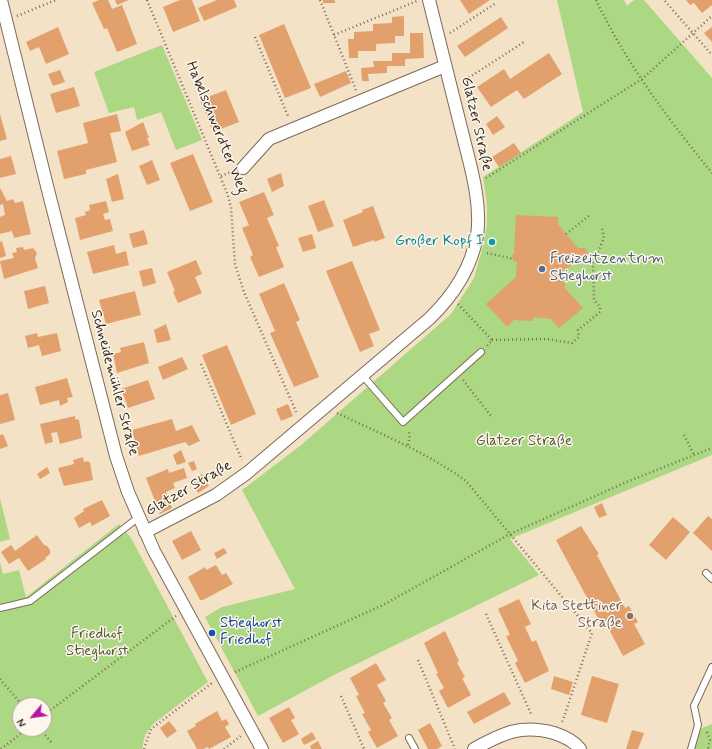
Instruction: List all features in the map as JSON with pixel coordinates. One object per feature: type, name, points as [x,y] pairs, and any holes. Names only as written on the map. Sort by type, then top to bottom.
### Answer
[{"type":"street","name":"Schneidemühler Straße","points":[[2,0],[5,21],[116,456],[128,492],[145,532],[222,678],[262,749]]},
{"type":"street","name":"Glatzer Straße","points":[[145,532],[216,495],[247,473],[429,319],[450,296],[462,279],[473,250],[478,222],[474,186],[429,0]]},
{"type":"street","name":"Habelschwerdter Weg","points":[[243,168],[269,139],[445,66]]},
{"type":"street","points":[[474,749],[500,735],[514,730],[532,729],[559,735],[580,749]]},
{"type":"lane","points":[[363,376],[403,422],[481,352]]},
{"type":"lane","points":[[0,608],[30,601],[139,518]]},
{"type":"lane","points":[[706,573],[712,579]]},
{"type":"lane","points":[[691,749],[698,725],[694,706],[712,667]]},
{"type":"lane","points":[[409,738],[415,749]]},
{"type":"path","points":[[5,21],[56,0]]},
{"type":"path","name":"Habelschwerdter Weg","points":[[148,0],[189,105],[227,193],[230,207],[235,264],[244,292],[303,427]]},
{"type":"path","points":[[320,0],[360,101]]},
{"type":"path","points":[[334,35],[420,0]]},
{"type":"path","points":[[596,0],[623,50],[642,79],[686,141],[712,173]]},
{"type":"path","points":[[665,1],[712,55]]},
{"type":"path","points":[[439,40],[496,2]]},
{"type":"path","points":[[474,186],[642,79],[694,34],[712,16]]},
{"type":"path","points":[[255,38],[293,129]]},
{"type":"path","points":[[451,89],[524,42]]},
{"type":"path","points":[[566,234],[590,215]]},
{"type":"path","points":[[481,352],[492,340],[546,339],[572,343],[579,337],[578,330],[600,312],[600,307],[594,300],[594,263],[604,238],[602,228]]},
{"type":"path","points":[[473,250],[514,259]]},
{"type":"path","points":[[450,296],[492,340]]},
{"type":"path","points":[[201,364],[247,473]]},
{"type":"path","points":[[457,374],[491,416]]},
{"type":"path","points":[[325,408],[408,445],[446,466],[466,481],[592,633],[559,735]]},
{"type":"path","points":[[684,435],[694,455]]},
{"type":"path","points":[[144,749],[152,730],[207,686],[222,678],[383,605],[510,534],[630,481],[712,448]]},
{"type":"path","points":[[52,710],[166,622],[186,610]]},
{"type":"path","points":[[486,614],[532,715],[532,729]]},
{"type":"path","points":[[418,660],[455,749]]},
{"type":"path","points":[[0,679],[15,697]]},
{"type":"path","points":[[341,696],[364,749]]},
{"type":"path","points":[[705,727],[710,740],[708,749]]},
{"type":"path","points":[[224,749],[240,736],[251,731]]},
{"type":"path","points":[[1,749],[17,737]]},
{"type":"path","points":[[47,737],[53,744]]},
{"type":"green space","points":[[557,0],[624,0],[627,6],[634,0],[644,0],[712,78],[712,455],[510,539],[539,575],[334,675],[258,716],[205,617],[222,607],[295,589],[242,490],[300,446],[451,314],[474,278],[483,246],[487,224],[487,205],[483,177],[583,112]]},
{"type":"green space","points":[[162,45],[202,140],[176,150],[161,112],[137,120],[134,107],[109,113],[94,72]]},
{"type":"green space","points":[[0,498],[10,539],[0,542]]},
{"type":"green space","name":"Friedhof Stieghorst","points":[[119,524],[131,538],[208,682],[153,724],[145,735],[142,749],[0,749],[0,562],[3,574],[19,570],[26,597]]},
{"type":"green space","points":[[712,724],[712,749],[694,749],[700,729]]},
{"type":"building","points":[[99,0],[108,0],[112,9],[122,5],[137,44],[117,52],[107,28],[104,29],[92,3]]},
{"type":"building","points":[[115,0],[129,0],[117,5]]},
{"type":"building","points":[[180,0],[192,0],[200,21],[173,32],[163,7]]},
{"type":"building","points":[[217,0],[234,0],[237,7],[204,21],[198,8]]},
{"type":"building","points":[[323,0],[335,0],[335,3],[323,3]]},
{"type":"building","points":[[460,0],[490,0],[469,14]]},
{"type":"building","points":[[686,0],[712,0],[712,5],[702,13],[694,3],[690,5]]},
{"type":"building","points":[[404,16],[404,36],[395,36],[395,43],[376,44],[376,51],[358,51],[358,58],[349,58],[348,39],[354,39],[354,32],[373,31],[373,24],[392,23],[392,17]]},
{"type":"building","points":[[501,17],[508,28],[465,57],[457,46]]},
{"type":"building","points":[[284,24],[311,88],[285,98],[259,35]]},
{"type":"building","points":[[58,27],[69,54],[46,64],[39,47],[30,51],[26,42]]},
{"type":"building","points":[[712,27],[712,42],[704,33]]},
{"type":"building","points":[[410,33],[423,33],[424,58],[405,59],[405,66],[387,66],[387,73],[368,74],[369,81],[362,81],[361,68],[374,67],[373,61],[392,61],[392,53],[410,53]]},
{"type":"building","points":[[549,53],[562,74],[524,99],[517,90],[491,107],[477,87],[504,69],[510,79]]},
{"type":"building","points":[[60,70],[65,82],[53,86],[48,74]]},
{"type":"building","points":[[346,71],[351,83],[320,97],[314,84]]},
{"type":"building","points":[[74,87],[80,106],[56,113],[50,94]]},
{"type":"building","points":[[226,90],[239,122],[213,132],[200,100]]},
{"type":"building","points":[[0,114],[7,139],[0,141]]},
{"type":"building","points":[[117,114],[121,131],[110,133],[117,162],[86,170],[86,174],[64,179],[57,151],[88,143],[83,123]]},
{"type":"building","points":[[497,116],[505,127],[493,135],[486,124]]},
{"type":"building","points":[[143,122],[150,145],[132,151],[125,132]]},
{"type":"building","points":[[514,143],[521,153],[499,167],[492,157]]},
{"type":"building","points":[[193,154],[213,202],[190,211],[170,163]]},
{"type":"building","points":[[11,156],[16,174],[0,178],[0,159]]},
{"type":"building","points":[[152,160],[160,180],[147,185],[139,166]]},
{"type":"building","points":[[281,173],[284,186],[272,192],[267,179]]},
{"type":"building","points":[[118,174],[124,199],[112,202],[106,179]]},
{"type":"building","points":[[0,188],[7,201],[13,199],[15,203],[23,201],[31,234],[14,238],[12,231],[0,234],[0,217],[5,215],[3,204],[0,205]]},
{"type":"building","points":[[264,192],[274,215],[267,218],[279,246],[276,247],[284,267],[259,277],[250,257],[253,255],[242,228],[249,225],[239,202]]},
{"type":"building","points":[[324,200],[334,226],[318,232],[308,206]]},
{"type":"building","points":[[106,201],[109,212],[103,214],[105,220],[110,219],[113,231],[80,240],[75,218],[86,215],[85,212],[90,210],[89,205]]},
{"type":"building","points":[[373,206],[385,238],[353,247],[343,220],[363,212],[362,210]]},
{"type":"building","name":"Freizeitzentrum Stieghorst","points":[[516,215],[558,217],[558,224],[566,234],[578,248],[585,248],[590,255],[577,266],[574,262],[564,272],[563,282],[566,285],[564,287],[583,308],[559,328],[551,319],[533,317],[533,321],[514,320],[507,327],[486,304],[516,277],[517,262],[513,261],[512,254],[514,254]]},
{"type":"building","points":[[144,230],[148,244],[133,248],[129,234]]},
{"type":"building","points":[[312,234],[316,248],[303,252],[298,238]]},
{"type":"building","points":[[2,241],[6,256],[0,258],[0,242]]},
{"type":"building","points":[[114,245],[116,254],[126,251],[129,265],[93,274],[87,252]]},
{"type":"building","points":[[23,247],[24,250],[33,248],[37,253],[35,258],[38,268],[4,279],[0,261],[14,258],[12,253],[17,252],[16,248]]},
{"type":"building","points":[[196,260],[202,274],[195,277],[202,293],[178,303],[167,272]]},
{"type":"building","points":[[352,261],[380,330],[369,334],[374,346],[360,352],[326,271]]},
{"type":"building","points":[[152,268],[156,283],[143,287],[139,271]]},
{"type":"building","points":[[284,283],[300,320],[296,322],[319,377],[294,387],[270,333],[275,331],[259,294]]},
{"type":"building","points":[[45,286],[49,303],[28,309],[24,291]]},
{"type":"building","points":[[135,291],[141,315],[106,324],[99,300]]},
{"type":"building","points":[[166,324],[171,340],[157,343],[154,330]]},
{"type":"building","points":[[37,333],[38,337],[57,333],[61,351],[42,356],[39,345],[28,348],[25,336]]},
{"type":"building","points":[[144,342],[149,363],[117,373],[113,354],[121,352],[120,348]]},
{"type":"building","points":[[227,345],[256,414],[231,425],[202,355]]},
{"type":"building","points":[[182,357],[188,369],[163,380],[158,367]]},
{"type":"building","points":[[67,378],[73,397],[67,398],[68,402],[60,406],[59,400],[40,405],[35,387]]},
{"type":"building","points":[[148,380],[155,399],[128,408],[121,389]]},
{"type":"building","points":[[8,393],[15,420],[0,424],[0,395]]},
{"type":"building","points":[[288,404],[293,416],[281,421],[276,409]]},
{"type":"building","points":[[75,416],[75,419],[79,420],[82,438],[60,444],[57,432],[51,433],[53,442],[45,444],[40,424]]},
{"type":"building","points":[[172,419],[176,431],[192,425],[200,441],[189,446],[185,442],[139,456],[132,430]]},
{"type":"building","points":[[3,434],[8,446],[0,449],[0,435]]},
{"type":"building","points":[[181,450],[186,462],[177,465],[173,455]]},
{"type":"building","points":[[83,457],[84,462],[88,461],[90,463],[93,480],[64,486],[58,468],[74,464],[73,460]]},
{"type":"building","points":[[194,461],[197,469],[192,471],[188,463]]},
{"type":"building","points":[[47,467],[50,473],[40,479],[37,474]]},
{"type":"building","points":[[184,468],[187,478],[173,483],[175,488],[166,492],[172,508],[160,514],[146,478],[168,469],[169,473]]},
{"type":"building","points":[[202,474],[209,486],[198,493],[191,480]]},
{"type":"building","points":[[102,500],[110,516],[92,526],[90,522],[79,528],[74,518],[84,511],[83,509]]},
{"type":"building","points":[[602,503],[607,515],[599,518],[594,507]]},
{"type":"building","points":[[708,516],[712,519],[712,551],[693,533]]},
{"type":"building","points":[[673,517],[690,532],[666,560],[649,545]]},
{"type":"building","points":[[581,526],[599,554],[597,555],[625,608],[629,606],[638,622],[634,624],[645,644],[623,656],[604,620],[600,622],[556,540]]},
{"type":"building","points":[[191,531],[201,550],[182,560],[172,541]]},
{"type":"building","points":[[37,535],[44,545],[50,550],[50,554],[45,558],[46,559],[28,571],[19,558],[9,564],[1,552],[11,545],[15,551]]},
{"type":"building","points":[[224,548],[227,553],[217,559],[214,553]]},
{"type":"building","points":[[216,565],[222,575],[226,573],[233,584],[203,600],[200,600],[188,577],[205,567],[206,570]]},
{"type":"building","points":[[519,599],[531,624],[525,627],[532,642],[536,640],[549,671],[525,683],[515,663],[518,661],[506,636],[510,635],[498,609]]},
{"type":"building","points":[[445,631],[459,661],[457,663],[465,677],[462,678],[471,695],[448,708],[439,691],[444,688],[436,674],[438,673],[424,643]]},
{"type":"building","points":[[376,663],[386,680],[377,685],[386,701],[383,703],[392,718],[389,720],[398,736],[377,748],[368,732],[371,730],[362,714],[365,713],[356,696],[359,695],[350,678]]},
{"type":"building","points":[[554,676],[573,682],[569,695],[551,689]]},
{"type":"building","points":[[592,676],[619,684],[607,723],[581,715]]},
{"type":"building","points":[[504,692],[511,704],[474,724],[467,712]]},
{"type":"building","points":[[289,707],[295,718],[291,720],[299,734],[283,743],[269,718]]},
{"type":"building","points":[[217,711],[222,721],[226,719],[229,724],[225,727],[231,737],[209,749],[208,747],[197,749],[187,731],[196,726],[195,724]]},
{"type":"building","points":[[169,721],[177,731],[167,738],[160,728]]},
{"type":"building","points":[[430,723],[442,746],[437,749],[428,749],[418,730]]},
{"type":"building","points":[[632,730],[644,733],[638,749],[626,749]]},
{"type":"building","points":[[312,732],[316,739],[304,745],[301,739]]},
{"type":"building","points":[[318,741],[322,749],[311,749],[310,746]]},
{"type":"place","name":"Großer Kopf I","points":[[492,242]]},
{"type":"place","name":"Freizeitzentrum Stieghorst","points":[[542,269]]},
{"type":"place","name":"Kita Stettiner Straße","points":[[630,616]]},
{"type":"place","name":"Stieghorst Friedhof","points":[[212,633]]}]
